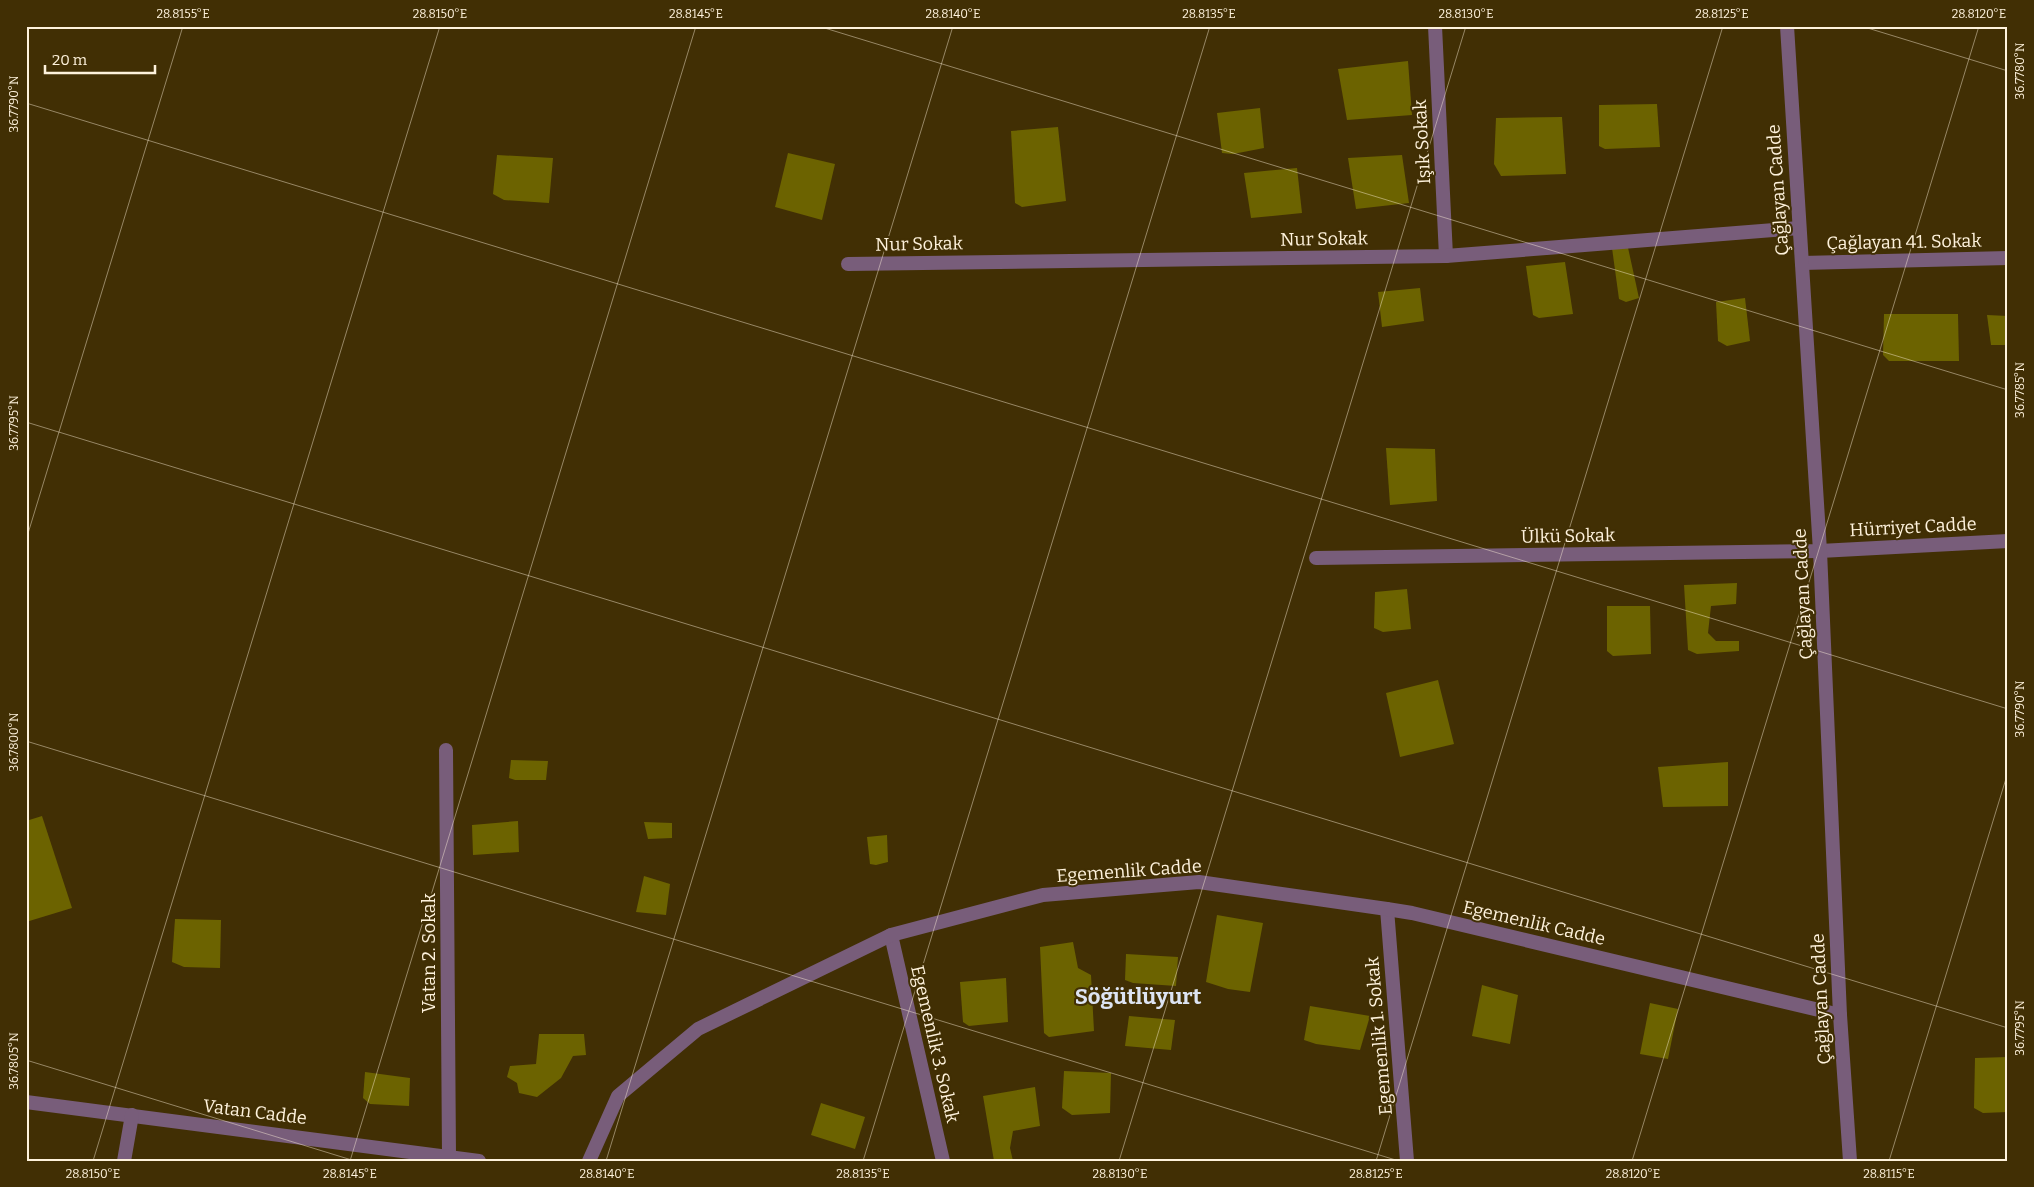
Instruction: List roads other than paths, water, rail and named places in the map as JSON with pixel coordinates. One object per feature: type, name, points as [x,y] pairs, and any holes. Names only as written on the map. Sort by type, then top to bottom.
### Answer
[{"type":"street","name":"Işık Sokak","points":[[1435,26],[1446,256]]},
{"type":"street","name":"Çağlayan Cadde","points":[[1787,26],[1820,552],[1840,1015],[1850,1161]]},
{"type":"street","name":"Nur Sokak","points":[[848,264],[1446,256],[1799,228]]},
{"type":"street","name":"Çağlayan 41. Sokak","points":[[1802,263],[2008,258]]},
{"type":"street","name":"Hürriyet Cadde","points":[[1820,552],[2008,541]]},
{"type":"street","name":"Ülkü Sokak","points":[[1316,558],[1820,552]]},
{"type":"street","name":"Vatan 2. Sokak","points":[[446,750],[449,1156]]},
{"type":"street","name":"Egemenlik Cadde","points":[[589,1161],[618,1096],[698,1029],[891,935],[1043,895],[1199,882],[1387,909],[1412,913],[1840,1015]]},
{"type":"street","name":"Egemenlik 1. Sokak","points":[[1387,909],[1408,1161]]},
{"type":"street","name":"Egemenlik 3. Sokak","points":[[891,935],[943,1161]]},
{"type":"street","name":"Vatan Cadde","points":[[26,1102],[479,1161]]},
{"type":"street","points":[[124,1161],[132,1115]]},
{"type":"district","name":"Söğütlüyurt","points":[[1138,996]]}]
